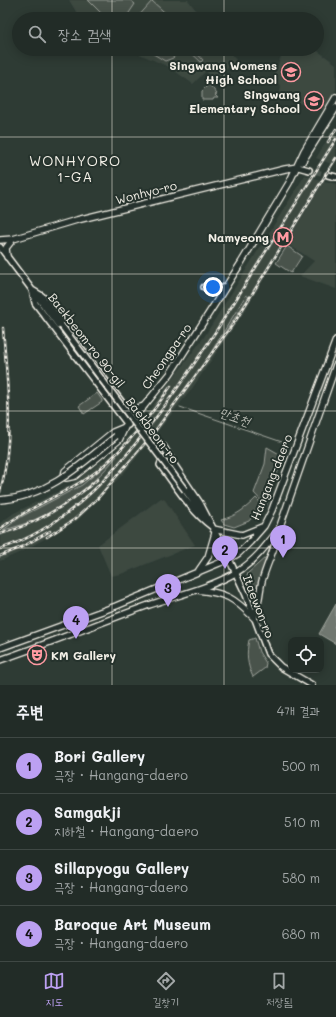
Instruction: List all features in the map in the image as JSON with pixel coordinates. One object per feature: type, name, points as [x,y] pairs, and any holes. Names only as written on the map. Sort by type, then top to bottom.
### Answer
[{"type":"main road","name":"Cheongpa-ro","points":[[0,500],[26,496],[69,475],[127,426],[144,406],[170,374],[227,286],[298,167],[304,152],[336,97]]},
{"type":"main road","name":"Cheongpa-ro","points":[[298,167],[309,154],[336,108]]},
{"type":"main road","points":[[298,167],[309,170]]},
{"type":"main road","name":"Wonhyo-ro","points":[[0,240],[12,239],[77,220],[298,167]]},
{"type":"main road","points":[[328,175],[336,177]]},
{"type":"main road","points":[[7,257],[6,248],[12,239]]},
{"type":"main road","name":"Baekbeom-ro","points":[[0,247],[184,490],[213,530],[229,559]]},
{"type":"main road","points":[[204,287],[217,291],[227,286]]},
{"type":"main road","name":"Baekbeom-ro 90-gil","points":[[32,290],[42,296],[124,404],[130,410],[144,406]]},
{"type":"main road","name":"Baekbeom-ro 90-gil","points":[[32,290],[35,303],[43,315],[127,426]]},
{"type":"main road","name":"Hangang-daero","points":[[0,648],[116,606],[229,559],[239,553],[264,526],[272,510],[336,340]]},
{"type":"main road","name":"Hangang-daero","points":[[0,660],[196,590],[235,573],[263,551],[279,529],[336,365]]},
{"type":"main road","points":[[127,426],[119,440],[75,476],[66,478],[64,476],[65,471],[113,432],[127,426]]},
{"type":"main road","points":[[198,572],[208,557],[213,530],[200,503],[164,447],[164,459],[160,462],[160,465],[199,517],[213,530],[242,535],[264,526]]},
{"type":"main road","points":[[164,459],[173,463]]},
{"type":"main road","points":[[170,479],[175,473],[181,473]]},
{"type":"main road","points":[[196,590],[217,592],[226,595],[239,603],[254,618],[259,606],[263,580],[278,538],[279,529]]},
{"type":"main road","name":"Itaewon-ro","points":[[229,559],[254,618],[264,648],[281,667],[312,685]]},
{"type":"shaded area","points":[[69,0],[188,0],[197,12],[76,12]]},
{"type":"shaded area","points":[[88,0],[130,0],[135,4],[130,12],[100,12]]},
{"type":"shaded area","points":[[152,1],[164,12],[142,12]]},
{"type":"shaded area","points":[[324,55],[336,64],[336,90],[324,110],[314,105],[296,103],[294,99],[279,96],[281,87],[273,77],[281,56]]},
{"type":"shaded area","points":[[144,56],[233,56],[236,60],[215,81],[206,71],[193,84],[169,67]]},
{"type":"shaded area","points":[[157,56],[175,56],[173,58],[165,61]]},
{"type":"shaded area","points":[[195,56],[199,56],[203,60],[201,62]]},
{"type":"shaded area","points":[[209,84],[217,94],[215,95],[218,98],[214,98],[213,100],[202,100],[202,91]]},
{"type":"shaded area","points":[[336,126],[336,161],[334,165],[316,158]]},
{"type":"shaded area","points":[[305,175],[323,181],[244,312],[191,390],[124,473],[78,520],[23,551],[0,561],[0,523],[14,513],[67,487],[118,450],[132,433],[204,337]]},
{"type":"shaded area","points":[[324,181],[336,184],[336,289],[300,276],[314,261],[286,243]]},
{"type":"shaded area","points":[[287,246],[302,256],[291,273],[276,263]]},
{"type":"shaded area","points":[[246,295],[249,297],[207,359]]},
{"type":"shaded area","points":[[97,393],[102,402],[84,414],[79,406]]},
{"type":"shaded area","points":[[267,447],[283,456],[266,506],[254,493],[265,464]]},
{"type":"shaded area","points":[[117,456],[94,481],[51,512],[19,526],[3,530],[21,517],[82,485]]},
{"type":"shaded area","points":[[161,498],[165,500],[195,545],[121,574],[111,576],[98,545]]},
{"type":"shaded area","points":[[256,498],[262,504],[249,521],[234,527],[224,524],[221,520],[240,512]]},
{"type":"shaded area","points":[[266,557],[257,598],[247,576],[248,573]]},
{"type":"shaded area","points":[[336,604],[336,623],[334,627],[336,629],[336,644],[319,634]]},
{"type":"shaded area","points":[[255,638],[259,652],[266,663],[265,668],[253,677],[248,663],[248,650],[249,640]]},
{"type":"waterway","name":"만초천","points":[[180,407],[285,443]]},
{"type":"tunnel","points":[[309,170],[328,175]]},
{"type":"railway","points":[[328,142],[336,129]]},
{"type":"railway","points":[[0,549],[51,525],[94,490],[132,449],[196,361],[234,303],[336,139]]},
{"type":"railway","points":[[47,537],[75,519],[98,498],[152,435],[236,320],[336,158]]},
{"type":"railway","points":[[0,492],[5,472],[9,431],[8,390],[3,328]]},
{"type":"railway","points":[[0,529],[24,513],[85,479],[108,462],[128,442],[171,386]]},
{"type":"railway","points":[[0,534],[40,519],[76,497],[98,479]]},
{"type":"railway","points":[[0,556],[22,547],[50,531]]},
{"type":"place","name":"Singwang Womens High School","points":[[291,72]]},
{"type":"place","name":"Singwang Elementary School","points":[[314,101]]},
{"type":"place","name":"Namyeong","points":[[283,237]]},
{"type":"place","name":"Bori Gallery","points":[[283,558]]},
{"type":"place","name":"Samgakji","points":[[225,569]]},
{"type":"place","name":"Sillapyogu Gallery","points":[[168,607]]},
{"type":"place","name":"Baroque Art Museum","points":[[76,639]]},
{"type":"place","name":"KM Gallery","points":[[37,655]]},
{"type":"district","name":"WONHYORO 1-GA","points":[[75,168]]}]
